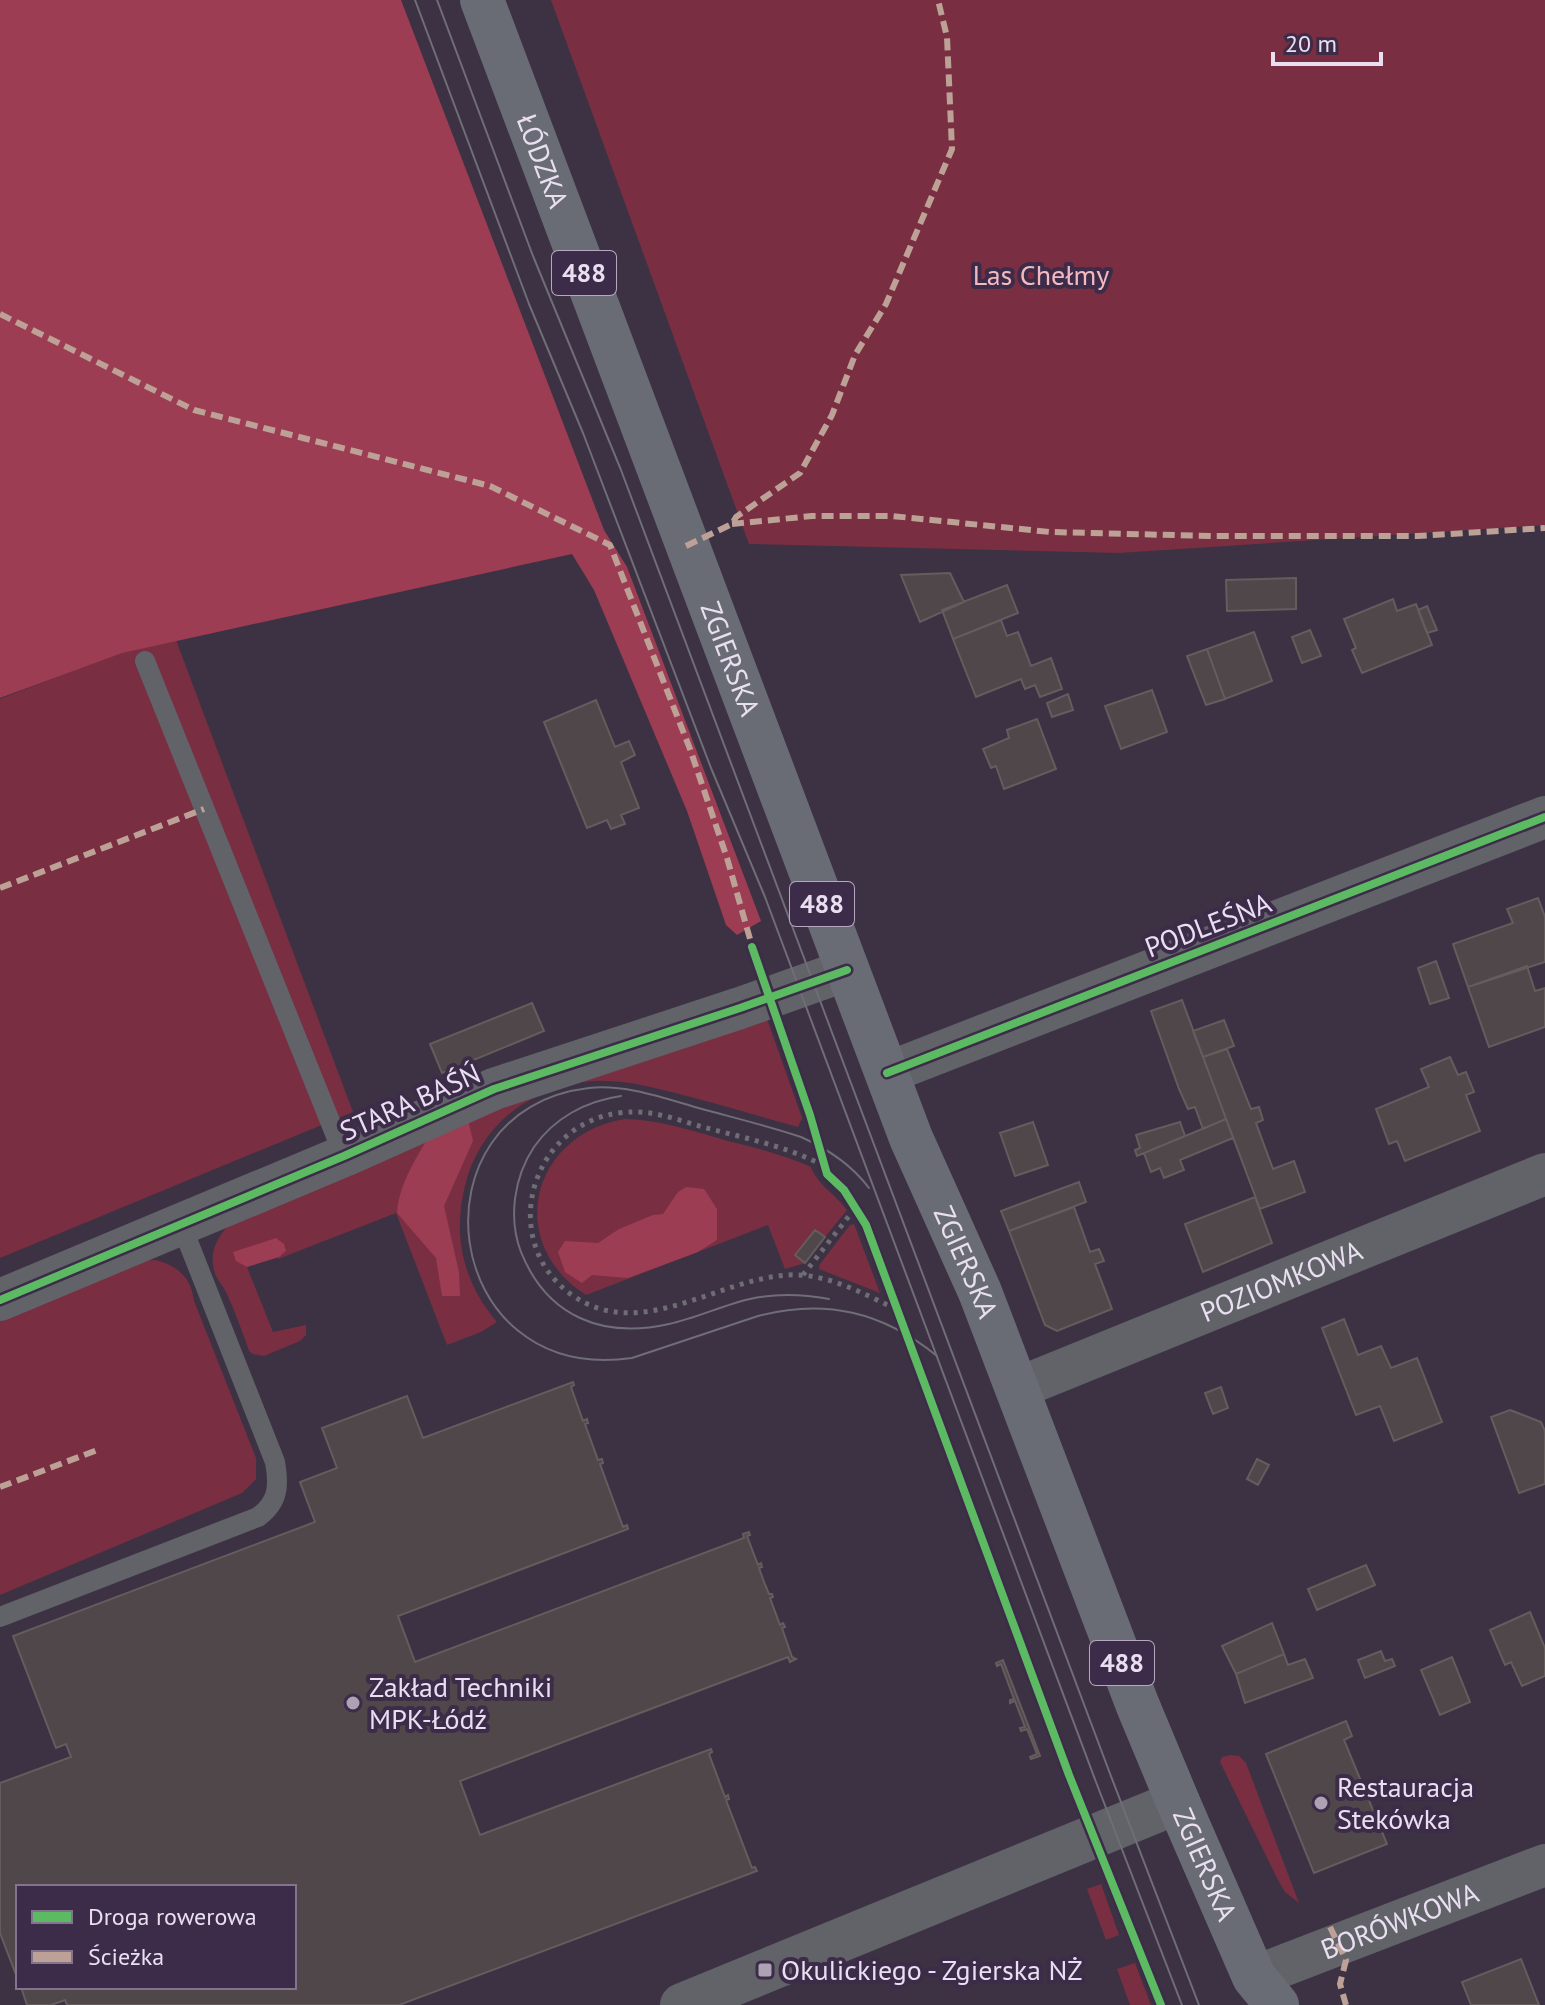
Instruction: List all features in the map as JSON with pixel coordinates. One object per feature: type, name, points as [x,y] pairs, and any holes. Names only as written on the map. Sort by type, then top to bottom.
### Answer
[{"type":"main road","name":"ŁÓDZKA","points":[[482,0],[686,546]]},
{"type":"main road","name":"ZGIERSKA","points":[[686,546],[920,1159],[980,1292],[1138,1706],[1263,1996]]},
{"type":"street","name":"PODLEŚNA","points":[[887,1073],[1545,817]]},
{"type":"street","name":"STARA BAŚŃ","points":[[0,1300],[344,1156],[520,1078],[740,1008],[847,970]]},
{"type":"street","name":"POZIOMKOWA","points":[[1018,1388],[1545,1174]]},
{"type":"street","points":[[682,2005],[1178,1802]]},
{"type":"street","name":"BORÓWKOWA","points":[[1263,1996],[1545,1865]]},
{"type":"lane","points":[[145,661],[344,1156]]},
{"type":"lane","points":[[0,1617],[258,1517],[274,1502],[278,1479],[275,1462],[181,1224]]},
{"type":"path","points":[[824,1166],[770,1146],[660,1116],[633,1112],[607,1115],[583,1124],[561,1139],[538,1173],[532,1192],[532,1229],[544,1265],[570,1294],[596,1307],[627,1313],[652,1311],[746,1282],[803,1275],[833,1281],[896,1309]]},
{"type":"path","points":[[803,1275],[856,1207]]},
{"type":"green space","name":"Las Chełmy","points":[[551,0],[1545,0],[1545,525],[1119,553],[749,544]]},
{"type":"green space","points":[[173,632],[353,1112],[0,1258],[0,699]]},
{"type":"green space","points":[[767,1019],[802,1118],[798,1127],[652,1087],[609,1081],[588,1081],[545,1092],[502,1120],[473,1162],[465,1186],[460,1223],[469,1275],[476,1292],[497,1322],[447,1345],[396,1213],[278,1259],[247,1267],[273,1332],[306,1325],[306,1335],[300,1341],[264,1356],[249,1351],[213,1267],[216,1243],[238,1216],[433,1130],[555,1082],[751,1021]]},
{"type":"green space","points":[[625,1119],[677,1127],[771,1152],[811,1167],[817,1178],[847,1210],[825,1237],[815,1230],[796,1255],[805,1263],[785,1269],[768,1225],[586,1295],[560,1273],[544,1248],[538,1220],[540,1193],[550,1168],[568,1146],[593,1129]]},
{"type":"green space","points":[[854,1224],[880,1293],[819,1269],[850,1225]]},
{"type":"green space","points":[[155,1260],[182,1273],[190,1285],[256,1458],[256,1479],[242,1493],[0,1595],[0,1315],[143,1261]]},
{"type":"green space","points":[[1239,1756],[1246,1763],[1299,1903],[1285,1892],[1277,1878],[1220,1762],[1222,1757]]},
{"type":"green space","points":[[1101,1884],[1119,1935],[1106,1940],[1087,1889]]},
{"type":"green space","points":[[1135,1963],[1151,2005],[1130,2005],[1117,1969]]},
{"type":"shaded area","points":[[0,0],[401,0],[604,530],[627,567],[761,921],[737,935],[726,925],[687,811],[594,590],[572,554],[122,653],[0,698]]},
{"type":"shaded area","points":[[468,1120],[473,1141],[444,1206],[459,1272],[460,1296],[442,1296],[436,1258],[397,1213],[401,1191],[410,1170],[433,1130]]},
{"type":"shaded area","points":[[686,1187],[704,1189],[717,1209],[717,1240],[698,1252],[628,1278],[592,1275],[582,1283],[565,1272],[558,1252],[565,1241],[598,1243],[619,1229],[663,1214],[678,1192]]},
{"type":"shaded area","points":[[276,1238],[284,1244],[286,1251],[279,1257],[247,1267],[236,1261],[233,1252]]},
{"type":"building","points":[[950,573],[964,602],[920,622],[901,575]]},
{"type":"building","points":[[1296,578],[1296,609],[1227,611],[1226,580]]},
{"type":"building","points":[[1007,585],[1018,613],[953,639],[942,610]]},
{"type":"building","points":[[1393,599],[1397,611],[1416,604],[1432,645],[1362,673],[1344,619]]},
{"type":"building","points":[[1427,606],[1437,630],[1427,633],[1418,610]]},
{"type":"building","points":[[1001,620],[1007,636],[1018,632],[1031,666],[1051,658],[1062,689],[1040,697],[1035,685],[1025,689],[1021,679],[976,697],[953,639]]},
{"type":"building","points":[[1310,630],[1321,656],[1302,663],[1292,637]]},
{"type":"building","points":[[1254,632],[1272,681],[1225,699],[1207,649]]},
{"type":"building","points":[[1207,649],[1225,699],[1206,705],[1187,656]]},
{"type":"building","points":[[1152,690],[1167,732],[1121,749],[1105,706]]},
{"type":"building","points":[[1068,694],[1073,710],[1052,717],[1047,703]]},
{"type":"building","points":[[596,700],[615,747],[629,741],[635,755],[621,762],[639,808],[621,815],[625,824],[611,829],[607,820],[587,828],[544,722]]},
{"type":"building","points":[[1037,719],[1056,769],[1004,789],[996,766],[991,768],[983,749],[1009,738],[1007,730]]},
{"type":"building","points":[[1538,898],[1545,917],[1545,962],[1468,987],[1453,944],[1513,923],[1507,909]]},
{"type":"building","points":[[1436,961],[1449,998],[1430,1004],[1418,968]]},
{"type":"building","points":[[1527,966],[1535,991],[1545,988],[1545,1027],[1489,1047],[1468,987]]},
{"type":"building","points":[[1182,1000],[1226,1119],[1203,1129],[1195,1107],[1188,1109],[1179,1089],[1151,1011]]},
{"type":"building","points":[[532,1003],[544,1031],[442,1073],[430,1044]]},
{"type":"building","points":[[1224,1020],[1234,1046],[1203,1057],[1193,1031]]},
{"type":"building","points":[[1227,1049],[1251,1109],[1259,1107],[1263,1120],[1256,1123],[1273,1169],[1294,1161],[1305,1192],[1260,1209],[1203,1057]]},
{"type":"building","points":[[1450,1057],[1458,1075],[1466,1072],[1474,1092],[1466,1095],[1480,1131],[1405,1161],[1397,1141],[1389,1144],[1376,1109],[1429,1087],[1421,1069]]},
{"type":"building","points":[[1226,1119],[1233,1138],[1180,1160],[1184,1170],[1164,1178],[1160,1168],[1151,1172],[1144,1153]]},
{"type":"building","points":[[1033,1122],[1048,1165],[1015,1176],[1000,1133]]},
{"type":"building","points":[[1180,1122],[1185,1136],[1137,1156],[1135,1150],[1140,1148],[1136,1135]]},
{"type":"building","points":[[1079,1182],[1086,1202],[1009,1231],[1001,1211]]},
{"type":"building","points":[[1255,1197],[1272,1243],[1203,1272],[1185,1224]]},
{"type":"building","points":[[1074,1207],[1090,1252],[1099,1249],[1104,1261],[1095,1264],[1112,1309],[1057,1331],[1045,1325],[1009,1231]]},
{"type":"building","points":[[815,1230],[825,1237],[805,1263],[795,1255]]},
{"type":"building","points":[[1344,1319],[1358,1355],[1381,1346],[1391,1368],[1417,1358],[1442,1422],[1394,1441],[1380,1406],[1356,1415],[1322,1328]]},
{"type":"building","name":"Zakład Techniki MPK-Łódź","points":[[573,1382],[571,1387],[583,1421],[587,1419],[588,1423],[585,1424],[598,1460],[602,1459],[603,1463],[600,1464],[623,1527],[627,1525],[628,1529],[398,1616],[415,1662],[744,1538],[743,1534],[749,1532],[747,1536],[758,1565],[761,1563],[762,1567],[759,1568],[764,1582],[769,1594],[772,1594],[770,1598],[780,1625],[783,1623],[785,1627],[782,1628],[792,1657],[796,1659],[790,1662],[788,1657],[460,1781],[480,1835],[711,1749],[709,1754],[725,1797],[728,1795],[729,1799],[726,1800],[752,1868],[755,1867],[757,1871],[399,2005],[67,2005],[65,2000],[51,2005],[27,2005],[22,1989],[296,1989],[296,1885],[16,1885],[16,1975],[0,1933],[0,1783],[71,1757],[66,1744],[56,1748],[13,1636],[315,1522],[300,1482],[337,1468],[322,1428],[407,1396],[423,1438]]},
{"type":"building","points":[[1221,1387],[1228,1408],[1213,1414],[1205,1393]]},
{"type":"building","points":[[1510,1410],[1541,1422],[1545,1431],[1545,1484],[1519,1493],[1491,1417]]},
{"type":"building","points":[[1257,1459],[1269,1465],[1258,1485],[1247,1479]]},
{"type":"building","points":[[1366,1565],[1375,1585],[1317,1610],[1308,1589]]},
{"type":"building","points":[[1530,1612],[1545,1648],[1545,1676],[1522,1686],[1511,1662],[1505,1665],[1490,1630]]},
{"type":"building","points":[[1272,1623],[1284,1654],[1236,1674],[1222,1646]]},
{"type":"building","points":[[1381,1651],[1385,1661],[1392,1659],[1395,1666],[1365,1678],[1358,1660]]},
{"type":"building","points":[[1284,1654],[1288,1665],[1305,1659],[1313,1678],[1245,1703],[1236,1674]]},
{"type":"building","points":[[1452,1657],[1470,1702],[1440,1715],[1421,1670]]},
{"type":"building","points":[[1003,1660],[1040,1756],[1031,1759],[1037,1754],[1027,1729],[1021,1731],[1020,1728],[1025,1727],[1015,1701],[1010,1703],[1014,1699],[1001,1664],[997,1666],[996,1663]]},
{"type":"building","points":[[1346,1721],[1352,1736],[1344,1740],[1387,1844],[1314,1873],[1266,1754]]},
{"type":"building","points":[[1521,1959],[1539,2005],[1471,2005],[1462,1982]]},
{"type":"tram line","points":[[415,0],[529,304],[583,433],[711,768],[765,897],[1182,2005]]},
{"type":"tram line","points":[[437,0],[533,256],[621,470],[1199,2005]]},
{"type":"tram line","points":[[869,1188],[838,1158],[801,1137],[646,1093],[618,1088],[589,1088],[531,1107],[492,1143],[471,1190],[470,1241],[485,1290],[518,1331],[567,1355],[632,1358],[758,1316],[807,1308],[830,1309],[874,1319],[917,1341],[937,1356]]},
{"type":"tram line","points":[[621,1096],[595,1102],[561,1119],[534,1147],[522,1171],[515,1198],[517,1239],[532,1274],[546,1293],[580,1318],[622,1328],[669,1324],[760,1297],[790,1295],[829,1299]]},
{"type":"marked path","points":[[686,546],[732,524],[736,517],[800,473],[832,415],[855,355],[886,304],[952,149],[947,37],[938,0]]},
{"type":"marked path","points":[[0,314],[194,410],[490,486],[610,545],[690,749],[727,858],[754,953]]},
{"type":"marked path","points":[[732,524],[812,516],[892,516],[1050,532],[1211,536],[1418,536],[1545,528]]},
{"type":"marked path","points":[[0,888],[204,809]]},
{"type":"marked path","points":[[0,1487],[100,1449]]},
{"type":"marked path","points":[[1330,1927],[1346,1960],[1340,1984],[1346,2005]]},
{"type":"cycle path","points":[[887,1073],[1545,817]]},
{"type":"cycle path","points":[[752,947],[827,1174],[844,1190],[866,1225],[1069,1775],[1161,2005]]},
{"type":"cycle path","points":[[0,1300],[344,1156],[494,1089],[847,970]]},
{"type":"place","name":"Zakład Techniki MPK-Łódź","points":[[353,1703]]},
{"type":"place","name":"Restauracja Stekówka","points":[[1321,1803]]},
{"type":"place","name":"Okulickiego - Zgierska NŻ","points":[[765,1970]]}]
